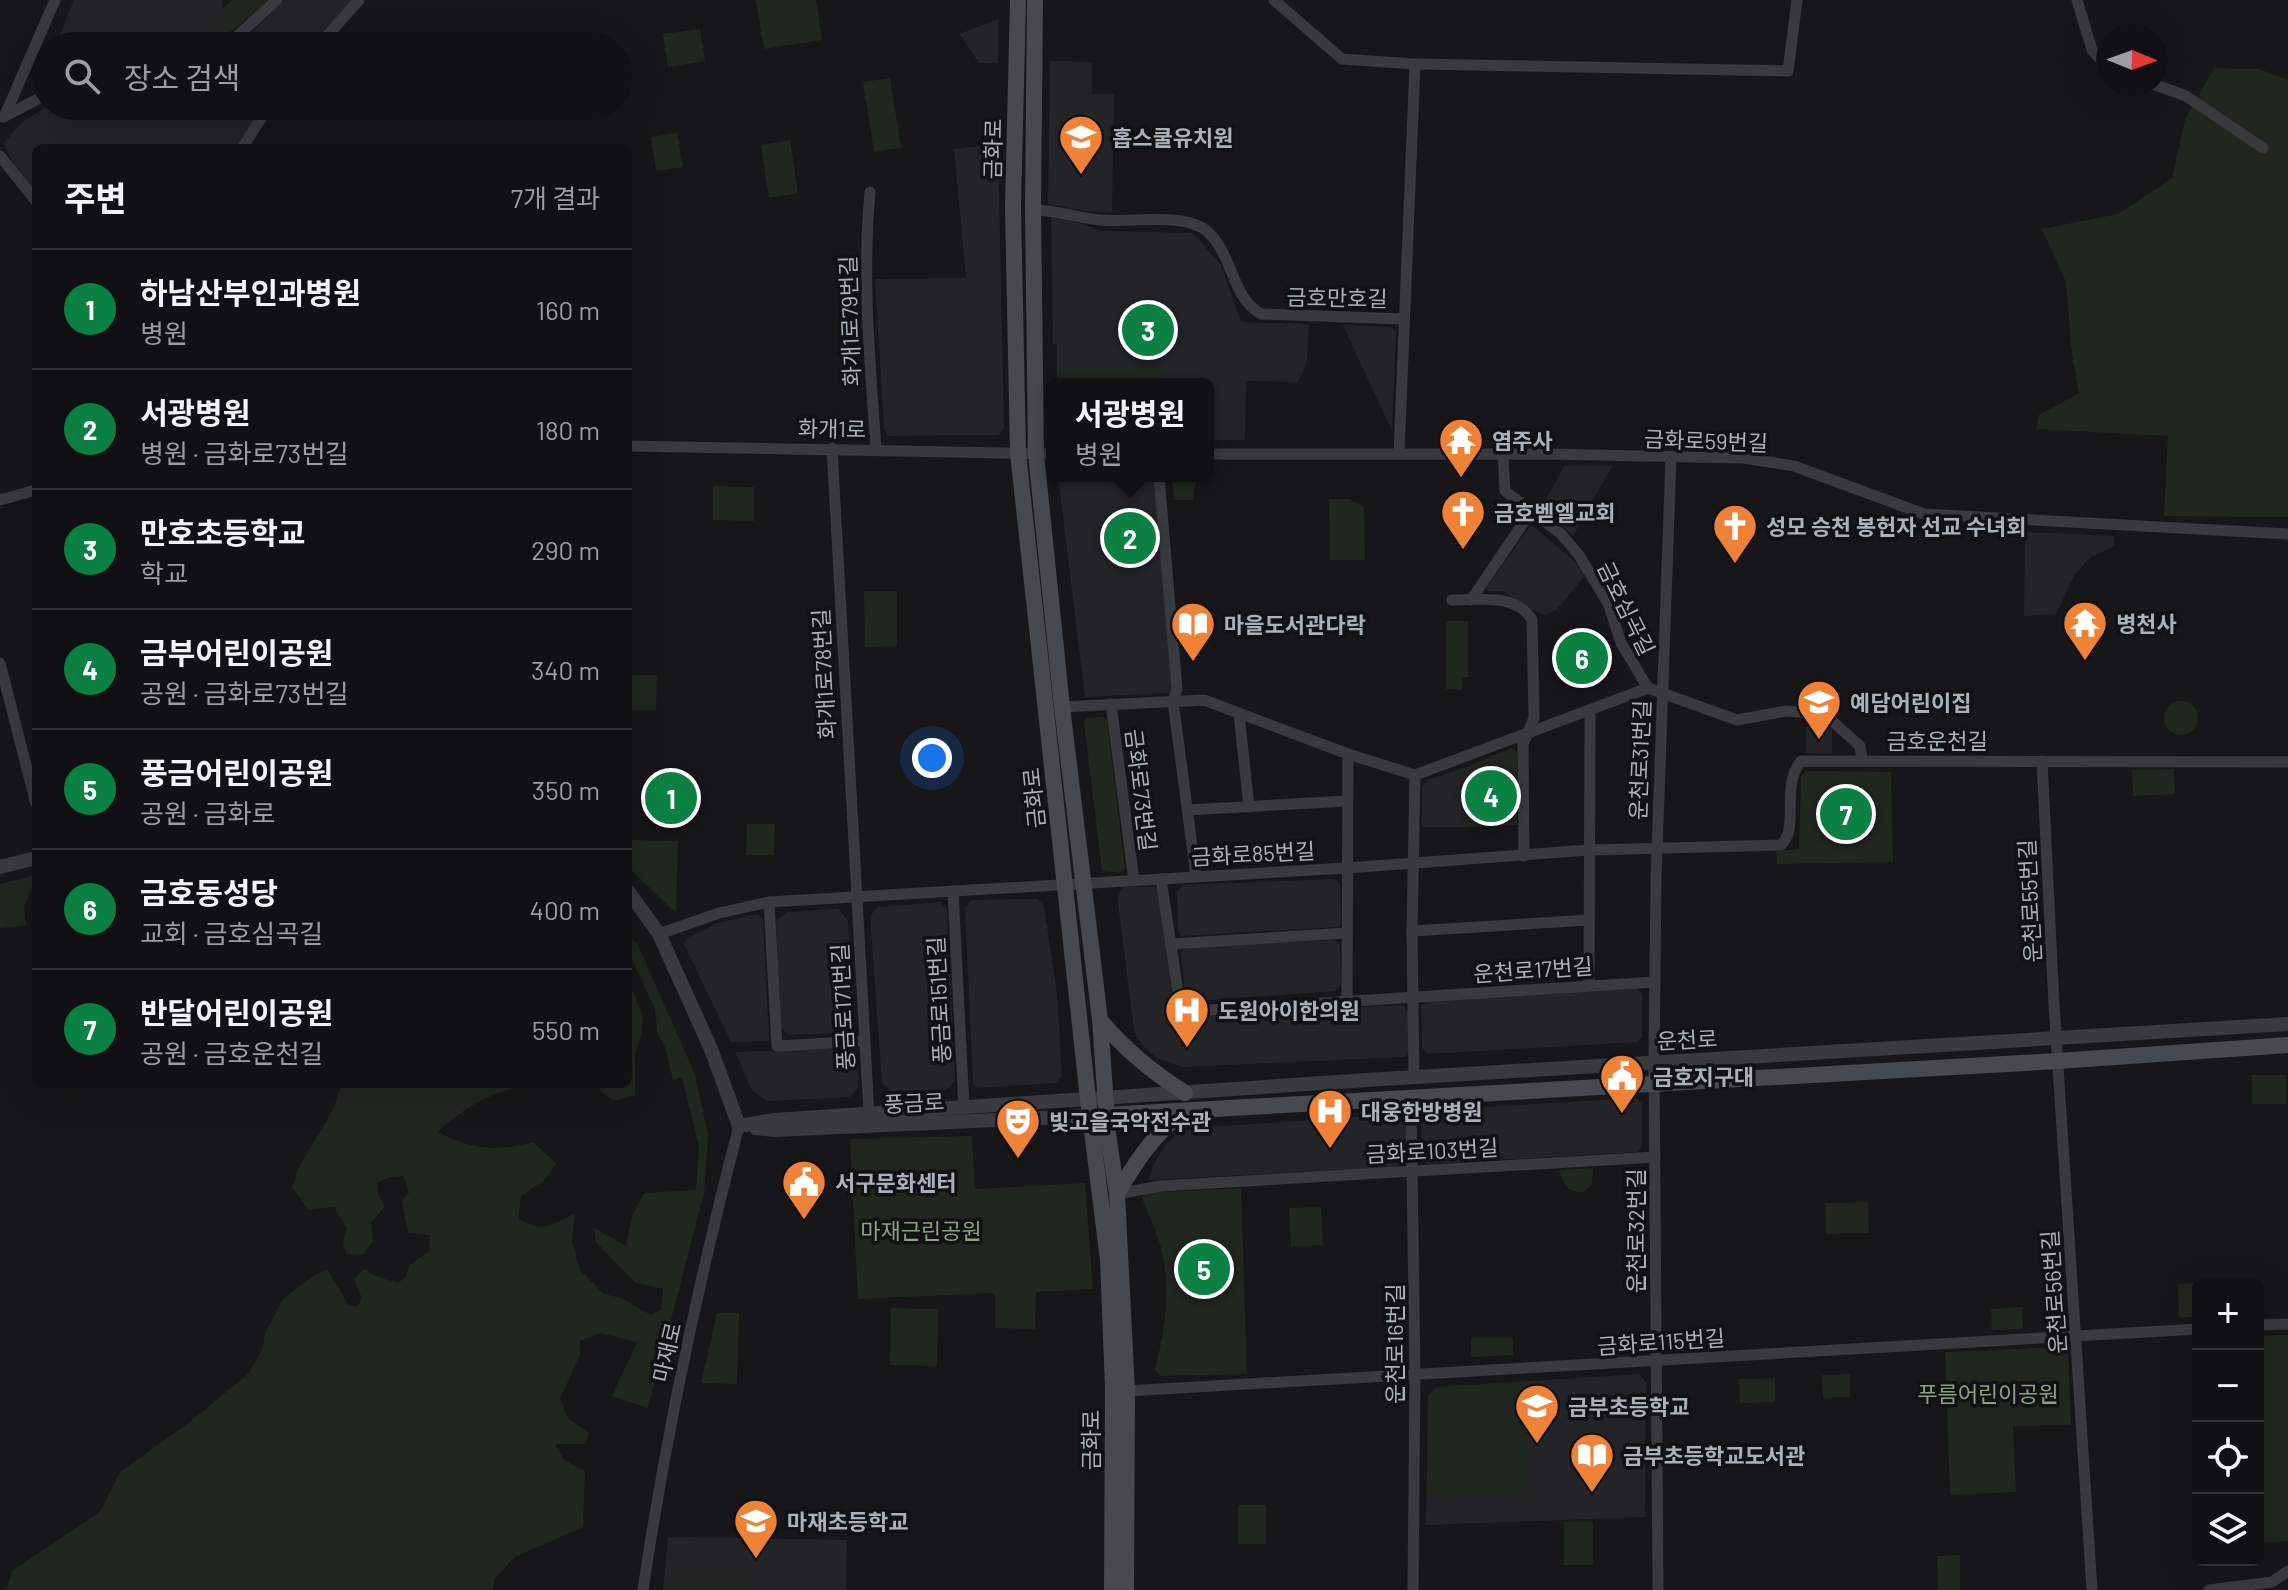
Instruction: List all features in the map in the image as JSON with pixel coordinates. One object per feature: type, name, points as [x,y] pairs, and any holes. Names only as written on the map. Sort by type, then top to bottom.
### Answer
[{"type":"main road","name":"금화로","points":[[1018,0],[1013,207],[1018,453],[1065,886],[1095,1110],[1108,1260],[1113,1388],[1112,1590]]},
{"type":"main road","name":"금화로","points":[[1035,0],[1033,210],[1044,454],[1062,707],[1085,884],[1106,1097],[1095,1110]]},
{"type":"main road","points":[[1100,1020],[1118,1042],[1149,1070],[1185,1093]]},
{"type":"main road","name":"운천로","points":[[1095,1110],[1183,1112],[2288,1045]]},
{"type":"main road","name":"금화로","points":[[1095,1110],[1117,1194],[1127,1391],[1126,1590]]},
{"type":"main road","points":[[1117,1194],[1143,1151],[1183,1112]]},
{"type":"street","points":[[41,32],[55,0]]},
{"type":"street","points":[[242,32],[277,0]]},
{"type":"street","points":[[330,32],[359,0]]},
{"type":"street","points":[[1274,0],[1342,59],[1415,64],[1788,71],[1797,0]]},
{"type":"street","points":[[2077,0],[2096,54]]},
{"type":"street","points":[[2,118],[32,51]]},
{"type":"street","name":"금호만호길","points":[[1399,453],[1415,64]]},
{"type":"street","points":[[2168,89],[2186,96],[2263,148]]},
{"type":"street","points":[[2,118],[32,102]]},
{"type":"street","points":[[245,144],[260,120]]},
{"type":"street","points":[[0,156],[32,196]]},
{"type":"street","name":"화개1로79번길","points":[[870,192],[867,342],[876,449]]},
{"type":"street","name":"금호만호길","points":[[1033,210],[1052,210],[1098,220],[1183,221],[1202,228],[1227,258],[1245,303],[1261,314],[1404,319]]},
{"type":"street","name":"화개1로","points":[[632,446],[1044,454]]},
{"type":"street","name":"화개1로78번길","points":[[832,448],[856,897]]},
{"type":"street","name":"금화로59번길","points":[[1214,454],[1743,458],[1794,466],[1924,514],[2288,534]]},
{"type":"street","name":"금호심곡길","points":[[1503,454],[1505,491],[1561,534],[1579,555],[1609,605],[1626,653],[1648,688],[1737,720],[1786,711],[1814,713],[1831,720],[1860,746],[1862,760]]},
{"type":"street","name":"운천로31번길","points":[[1654,1063],[1661,692],[1671,458]]},
{"type":"street","name":"금화로73번길","points":[[1160,482],[1177,689],[1173,701],[1196,876]]},
{"type":"street","points":[[0,500],[32,491]]},
{"type":"street","points":[[1471,600],[1532,510]]},
{"type":"street","points":[[1452,600],[1506,601],[1530,617],[1534,718],[1523,744],[1524,856]]},
{"type":"street","points":[[0,663],[32,788]]},
{"type":"street","points":[[1414,1077],[1412,931],[1415,775],[1648,688]]},
{"type":"street","name":"금화로73번길","points":[[1062,707],[1204,700],[1348,754],[1415,775]]},
{"type":"street","name":"금화로73번길","points":[[1111,704],[1134,881]]},
{"type":"street","points":[[1589,984],[1590,712]]},
{"type":"street","points":[[1239,714],[1249,807]]},
{"type":"street","points":[[1347,868],[1348,754]]},
{"type":"street","name":"금호운천길","points":[[1657,848],[1781,845],[1789,833],[1793,771],[1801,761],[2288,762]]},
{"type":"street","name":"운천로55번길","points":[[2042,761],[2057,1039]]},
{"type":"street","name":"금화로73번길","points":[[1188,810],[1347,801]]},
{"type":"street","name":"금화로85번길","points":[[1085,884],[1657,848]]},
{"type":"street","points":[[0,867],[32,859]]},
{"type":"street","name":"금화로85번길","points":[[1347,868],[1347,1001]]},
{"type":"street","name":"금화로85번길","points":[[1161,879],[1180,1005],[1185,1010],[1414,997]]},
{"type":"street","points":[[659,934],[719,913],[769,902],[1085,884]]},
{"type":"street","name":"풍금로151번길","points":[[953,891],[964,1107]]},
{"type":"street","points":[[632,897],[659,934],[711,1049],[739,1126]]},
{"type":"street","name":"풍금로171번길","points":[[856,897],[869,1114]]},
{"type":"street","points":[[769,902],[777,1046],[864,1041]]},
{"type":"street","name":"운천로17번길","points":[[1412,931],[1589,920]]},
{"type":"street","points":[[1170,944],[1347,933]]},
{"type":"street","name":"운천로17번길","points":[[1414,997],[1655,982]]},
{"type":"street","name":"운천로","points":[[1106,1097],[2288,1024]]},
{"type":"street","name":"운천로56번길","points":[[2057,1039],[2092,1590]]},
{"type":"street","name":"운천로32번길","points":[[1654,1063],[1658,1590]]},
{"type":"street","name":"운천로16번길","points":[[1411,1099],[1415,1374],[1413,1590]]},
{"type":"street","name":"풍금로","points":[[739,1126],[774,1120],[964,1107],[1095,1110]]},
{"type":"street","name":"풍금로","points":[[739,1126],[775,1130],[1095,1110]]},
{"type":"street","name":"마재로","points":[[643,1590],[663,1458],[739,1126]]},
{"type":"street","name":"금화로103번길","points":[[1117,1194],[1160,1186],[1655,1157]]},
{"type":"street","points":[[2264,1325],[2288,1324]]},
{"type":"street","name":"금화로115번길","points":[[1127,1391],[2192,1329]]},
{"type":"street","points":[[2209,1590],[2272,1582],[2288,1571]]},
{"type":"shaded area","points":[[74,0],[222,0],[222,32],[61,32]]},
{"type":"shaded area","points":[[285,0],[352,0],[323,32],[252,32]]},
{"type":"shaded area","points":[[998,19],[998,63],[979,63],[960,34]]},
{"type":"shaded area","name":"홉스쿨유치원","points":[[1050,61],[1092,62],[1092,94],[1114,94],[1112,212],[1048,204]]},
{"type":"shaded area","points":[[32,116],[32,120],[254,120],[238,144],[32,144],[32,188],[15,166],[4,143],[22,122]]},
{"type":"shaded area","points":[[998,144],[1004,429],[998,435],[888,436],[884,429],[875,279],[966,278],[954,149]]},
{"type":"shaded area","points":[[1051,217],[1062,217],[1102,231],[1193,233],[1221,265],[1241,322],[1309,324],[1307,361],[1298,382],[1246,381],[1245,440],[1214,440],[1214,378],[1057,378],[1057,345],[1053,344]]},
{"type":"shaded area","points":[[1343,325],[1391,327],[1396,333],[1392,431]]},
{"type":"shaded area","points":[[1564,466],[1612,466],[1573,536],[1542,507]]},
{"type":"shaded area","points":[[1059,482],[1155,482],[1172,689],[1169,693],[1085,697]]},
{"type":"shaded area","points":[[1529,527],[1534,527],[1583,569],[1585,576],[1556,610],[1546,615],[1502,591],[1487,591]]},
{"type":"shaded area","points":[[2025,532],[2114,536],[2115,546],[2091,557],[2075,574],[2056,614],[2024,616]]},
{"type":"shaded area","name":"예담어린이집","points":[[1806,717],[1824,722],[1832,729],[1832,754],[1806,753]]},
{"type":"shaded area","points":[[1466,767],[1465,827],[1422,827],[1422,786],[1428,780]]},
{"type":"shaded area","points":[[1335,879],[1340,885],[1341,923],[1338,927],[1181,936],[1178,931],[1177,891],[1183,885]]},
{"type":"shaded area","points":[[1154,886],[1159,891],[1175,1010],[1181,1015],[1403,1005],[1408,1012],[1409,1050],[1404,1057],[1182,1067],[1157,1058],[1143,1047],[1134,1031],[1117,895],[1123,887]]},
{"type":"shaded area","points":[[1037,899],[1044,906],[1057,994],[1062,1076],[1055,1083],[976,1088],[973,1083],[965,907],[972,900]]},
{"type":"shaded area","points":[[940,902],[947,909],[955,1080],[946,1090],[890,1091],[882,1083],[870,916],[878,907]]},
{"type":"shaded area","points":[[838,909],[848,920],[853,1027],[848,1033],[789,1035],[781,1028],[776,921],[788,912]]},
{"type":"shaded area","points":[[758,914],[763,920],[769,1041],[731,1042],[684,944],[687,938],[718,923]]},
{"type":"shaded area","points":[[1335,940],[1340,945],[1341,984],[1335,991],[1196,1001],[1185,993],[1181,952],[1187,947]]},
{"type":"shaded area","points":[[1636,987],[1642,994],[1642,1037],[1637,1042],[1428,1054],[1422,1048],[1421,1006],[1429,1000]]},
{"type":"shaded area","points":[[849,1048],[857,1057],[858,1088],[850,1097],[767,1101],[752,1090],[735,1052]]},
{"type":"shaded area","points":[[1636,1098],[1642,1104],[1642,1147],[1637,1152],[1428,1164],[1422,1158],[1421,1116],[1429,1110]]},
{"type":"shaded area","points":[[1402,1114],[1406,1118],[1406,1160],[1396,1167],[1148,1180],[1154,1163],[1167,1143],[1179,1132],[1208,1127]]},
{"type":"shaded area","name":"금부초등학교","points":[[1639,1374],[1646,1382],[1645,1517],[1426,1525],[1428,1395],[1437,1387]]},
{"type":"shaded area","name":"마재초등학교","points":[[668,1537],[847,1540],[846,1590],[663,1590]]},
{"type":"green space","points":[[232,0],[271,0],[230,32],[222,32],[222,9]]},
{"type":"green space","points":[[756,0],[816,0],[822,40],[764,49]]},
{"type":"green space","points":[[700,29],[705,61],[668,67],[663,34]]},
{"type":"green space","points":[[2214,68],[2259,69],[2288,80],[2288,517],[2164,516],[2168,436],[2036,429],[2039,415],[2079,393],[2066,282],[2042,229],[2118,214],[2172,178],[2185,120]]},
{"type":"green space","points":[[890,78],[901,148],[874,152],[863,82]]},
{"type":"green space","points":[[677,133],[683,167],[656,171],[651,137]]},
{"type":"green space","points":[[790,140],[798,193],[769,198],[761,145]]},
{"type":"green space","points":[[1057,368],[1161,368],[1161,378],[1057,378]]},
{"type":"green space","points":[[1172,482],[1196,482],[1193,500],[1174,500]]},
{"type":"green space","points":[[713,486],[754,487],[754,521],[713,520]]},
{"type":"green space","points":[[1329,499],[1349,499],[1364,507],[1365,560],[1330,560]]},
{"type":"green space","points":[[864,591],[897,591],[897,646],[865,647]]},
{"type":"green space","points":[[1446,621],[1468,621],[1468,677],[1462,677],[1462,690],[1446,689]]},
{"type":"green space","points":[[632,675],[657,675],[656,710],[632,710]]},
{"type":"green space","points":[[2181,701],[2193,706],[2198,718],[2193,730],[2181,735],[2169,730],[2164,718],[2169,706]]},
{"type":"green space","points":[[1103,717],[1107,720],[1125,868],[1120,873],[1102,871],[1084,722],[1087,718]]},
{"type":"green space","points":[[1512,748],[1517,752],[1517,825],[1465,827],[1466,767]]},
{"type":"green space","points":[[2174,769],[2175,794],[2133,796],[2132,770]]},
{"type":"green space","points":[[1806,771],[1891,772],[1893,862],[1777,864],[1776,851],[1799,849],[1801,777]]},
{"type":"green space","points":[[747,824],[775,824],[774,855],[746,855]]},
{"type":"green space","points":[[632,840],[678,841],[676,913],[632,871]]},
{"type":"green space","points":[[32,876],[32,888],[24,907],[26,926],[0,928],[0,884]]},
{"type":"green space","points":[[632,939],[638,945],[694,1072],[708,1134],[704,1193],[648,1408],[612,1396],[637,1342],[600,1333],[580,1341],[580,1355],[560,1399],[568,1418],[589,1433],[586,1444],[555,1444],[564,1460],[585,1471],[583,1527],[515,1557],[494,1579],[493,1590],[4,1590],[12,1571],[100,1512],[120,1472],[186,1425],[249,1373],[283,1299],[316,1274],[328,1270],[349,1306],[358,1306],[362,1298],[354,1280],[364,1269],[398,1283],[406,1277],[410,1265],[429,1251],[430,1235],[408,1233],[402,1201],[409,1193],[404,1176],[390,1177],[377,1183],[385,1207],[371,1222],[373,1242],[363,1254],[347,1255],[343,1243],[347,1228],[334,1207],[308,1210],[292,1187],[299,1167],[334,1108],[340,1088],[514,1088],[479,1102],[438,1132],[462,1143],[484,1148],[533,1142],[556,1163],[546,1179],[521,1196],[518,1219],[534,1226],[547,1226],[575,1213],[572,1241],[580,1270],[604,1294],[621,1298],[651,1315],[661,1310],[663,1289],[636,1283],[596,1242],[594,1228],[626,1246],[632,1216],[644,1193],[696,1190],[699,1146],[682,1077],[673,1080],[665,1047],[657,1032],[655,1009],[632,960]]},
{"type":"green space","points":[[632,990],[643,1015],[642,1035],[635,1052],[635,1095],[614,1101],[600,1088],[632,1088]]},
{"type":"green space","points":[[2252,1075],[2286,1075],[2286,1104],[2252,1104]]},
{"type":"green space","name":"마재근린공원","points":[[972,1136],[975,1189],[1085,1183],[1093,1289],[1036,1292],[1035,1329],[995,1328],[995,1293],[858,1299],[850,1139]]},
{"type":"green space","points":[[1593,1168],[1592,1184],[1584,1192],[1567,1187],[1559,1170]]},
{"type":"green space","points":[[1241,1188],[1247,1374],[1161,1376],[1155,1370],[1166,1311],[1165,1266],[1142,1198],[1145,1193]]},
{"type":"green space","points":[[1868,1202],[1869,1233],[1826,1234],[1825,1203]]},
{"type":"green space","points":[[1321,1207],[1323,1245],[1291,1247],[1289,1208]]},
{"type":"green space","points":[[2178,1284],[2192,1284],[2192,1317],[2179,1318]]},
{"type":"green space","points":[[2022,1307],[2023,1329],[1992,1330],[1991,1309]]},
{"type":"green space","points":[[891,1308],[938,1309],[937,1366],[890,1365]]},
{"type":"green space","points":[[717,1313],[739,1313],[737,1384],[701,1383]]},
{"type":"green space","points":[[2288,1335],[2288,1541],[2264,1543],[2264,1350],[2264,1336]]},
{"type":"green space","points":[[1471,1338],[1513,1338],[1513,1355],[1471,1357]]},
{"type":"green space","name":"푸름어린이공원","points":[[2061,1347],[2068,1353],[2071,1425],[2013,1426],[2016,1492],[1950,1495],[1945,1352]]},
{"type":"green space","points":[[1850,1374],[1850,1397],[1823,1398],[1822,1375]]},
{"type":"green space","points":[[1775,1378],[1775,1402],[1740,1403],[1739,1379]]},
{"type":"green space","points":[[1523,1382],[1527,1493],[1427,1495],[1428,1395],[1437,1387]]},
{"type":"green space","points":[[1238,1505],[1266,1505],[1266,1544],[1238,1544]]},
{"type":"green space","points":[[1564,1522],[1593,1522],[1593,1565],[1564,1565]]},
{"type":"green space","points":[[1960,1555],[1960,1590],[1938,1590],[1937,1556]]},
{"type":"green space","points":[[664,1581],[745,1582],[752,1590],[663,1590]]},
{"type":"place","name":"홉스쿨유치원","points":[[1081,176]]},
{"type":"place","name":"만호초등학교","points":[[1148,330]]},
{"type":"place","name":"염주사","points":[[1461,479]]},
{"type":"place","name":"서광병원","points":[[1130,538]]},
{"type":"place","name":"금호벧엘교회","points":[[1463,551]]},
{"type":"place","name":"성모 승천 봉헌자 선교 수녀회","points":[[1735,565]]},
{"type":"place","name":"금호동성당","points":[[1582,658]]},
{"type":"place","name":"병천사","points":[[2085,662]]},
{"type":"place","name":"마을도서관다락","points":[[1193,663]]},
{"type":"place","name":"예담어린이집","points":[[1819,741]]},
{"type":"place","name":"금부어린이공원","points":[[1491,796]]},
{"type":"place","name":"하남산부인과병원","points":[[671,798]]},
{"type":"place","name":"반달어린이공원","points":[[1846,814]]},
{"type":"place","name":"도원아이한의원","points":[[1187,1049]]},
{"type":"place","name":"금호지구대","points":[[1622,1115]]},
{"type":"place","name":"대웅한방병원","points":[[1330,1150]]},
{"type":"place","name":"빛고을국악전수관","points":[[1018,1160]]},
{"type":"place","name":"서구문화센터","points":[[804,1221]]},
{"type":"place","name":"풍금어린이공원","points":[[1204,1269]]},
{"type":"place","name":"금부초등학교","points":[[1537,1445]]},
{"type":"place","name":"금부초등학교도서관","points":[[1592,1494]]},
{"type":"place","name":"마재초등학교","points":[[756,1560]]}]
